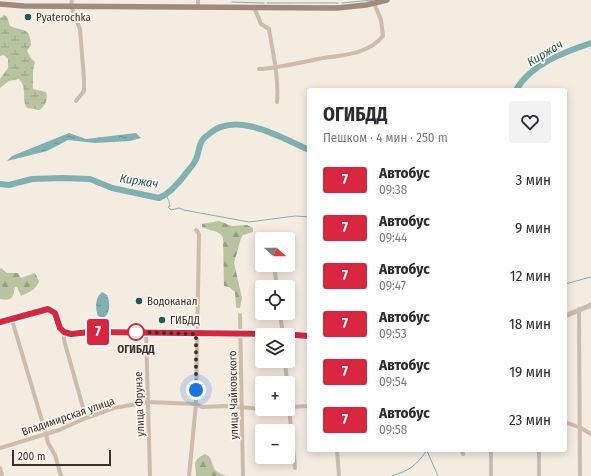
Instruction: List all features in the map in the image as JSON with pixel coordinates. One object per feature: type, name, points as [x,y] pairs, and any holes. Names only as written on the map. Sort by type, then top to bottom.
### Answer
[{"type":"main road","points":[[0,4],[24,6],[71,3],[198,3],[254,7],[348,8],[387,0]]},
{"type":"street","points":[[71,3],[80,29],[84,79],[84,90],[76,101]]},
{"type":"street","points":[[259,69],[277,68],[318,59],[351,55],[378,43],[383,36],[381,20],[374,3]]},
{"type":"street","points":[[254,7],[261,24],[269,29],[274,62],[277,68],[277,102]]},
{"type":"street","points":[[189,476],[196,404],[196,334],[199,234],[196,230]]},
{"type":"street","points":[[567,315],[591,305]]},
{"type":"street","points":[[0,322],[12,320],[48,309],[55,313],[60,328],[64,332],[71,334],[90,332],[146,332],[255,334]]},
{"type":"street","points":[[579,309],[580,476]]},
{"type":"street","name":"улица Чайковского","points":[[240,315],[244,476]]},
{"type":"street","points":[[12,320],[48,443],[55,455],[61,476]]},
{"type":"street","points":[[64,332],[64,340],[86,418]]},
{"type":"street","name":"улица Фрунзе","points":[[146,332],[150,476]]},
{"type":"street","points":[[295,335],[307,336]]},
{"type":"street","name":"Владимирская улица","points":[[0,448],[46,434],[114,408],[148,402],[196,404],[202,407],[227,406],[255,409]]},
{"type":"street","points":[[295,407],[307,406]]},
{"type":"street","points":[[289,416],[295,468]]},
{"type":"street","points":[[567,423],[591,434]]},
{"type":"street","points":[[336,452],[339,476]]},
{"type":"street","points":[[491,452],[491,476]]},
{"type":"street","points":[[539,452],[539,476]]},
{"type":"street","points":[[0,468],[2,476]]},
{"type":"green space","points":[[4,15],[7,17],[10,26],[25,31],[29,35],[31,45],[27,51],[35,62],[33,71],[33,89],[46,92],[47,95],[46,102],[40,110],[27,108],[24,101],[23,86],[19,79],[9,81],[0,88],[0,79],[8,68],[8,59],[4,55],[0,56],[0,18]]},
{"type":"green space","points":[[219,221],[232,226],[247,225],[253,228],[253,232],[243,235],[241,238],[234,263],[242,298],[240,308],[236,307],[235,292],[229,287],[224,286],[222,235],[202,227],[202,224]]},
{"type":"green space","points":[[1,268],[7,273],[18,273],[21,278],[35,273],[39,281],[38,284],[32,290],[21,296],[17,287],[15,287],[14,294],[11,298],[7,300],[0,299]]},
{"type":"green space","points":[[205,454],[211,459],[214,469],[226,476],[196,476],[195,463]]},
{"type":"water","points":[[69,133],[86,139],[136,133],[141,138],[130,141],[95,143],[68,140],[47,151],[7,161],[12,156]]},
{"type":"water","points":[[102,292],[107,295],[109,301],[109,310],[103,318],[98,316],[96,310],[98,297]]},
{"type":"waterway","points":[[342,3],[373,0]]},
{"type":"waterway","points":[[232,2],[264,3]]},
{"type":"waterway","points":[[267,3],[338,3]]},
{"type":"waterway","name":"Киржач","points":[[517,88],[522,81],[539,66],[570,50],[591,43]]},
{"type":"waterway","name":"Киржач","points":[[0,184],[9,185],[32,179],[90,179],[112,188],[159,198],[173,188],[193,165],[204,138],[220,127],[232,125],[245,125],[259,128],[307,149]]},
{"type":"waterway","points":[[166,195],[170,206],[168,207],[171,210],[179,208],[249,222],[295,216],[307,217]]},
{"type":"waterway","points":[[567,283],[591,277]]},
{"type":"waterway","points":[[392,476],[404,472],[412,467],[425,452]]},
{"type":"waterway","points":[[427,452],[438,476]]},
{"type":"bus line","name":"7","points":[[0,322],[12,320],[48,309],[55,313],[60,328],[64,332],[71,334],[90,332],[146,332],[196,334],[282,334],[307,336]]},
{"type":"place","name":"Pyaterochka","points":[[28,17]]},
{"type":"place","name":"Водоканал","points":[[139,301]]},
{"type":"place","name":"ГИБДД","points":[[162,320]]},
{"type":"place","name":"ОГИБДД","points":[[136,332]]},
{"type":"route","points":[[136,332],[132,332],[196,334],[196,390]]}]
